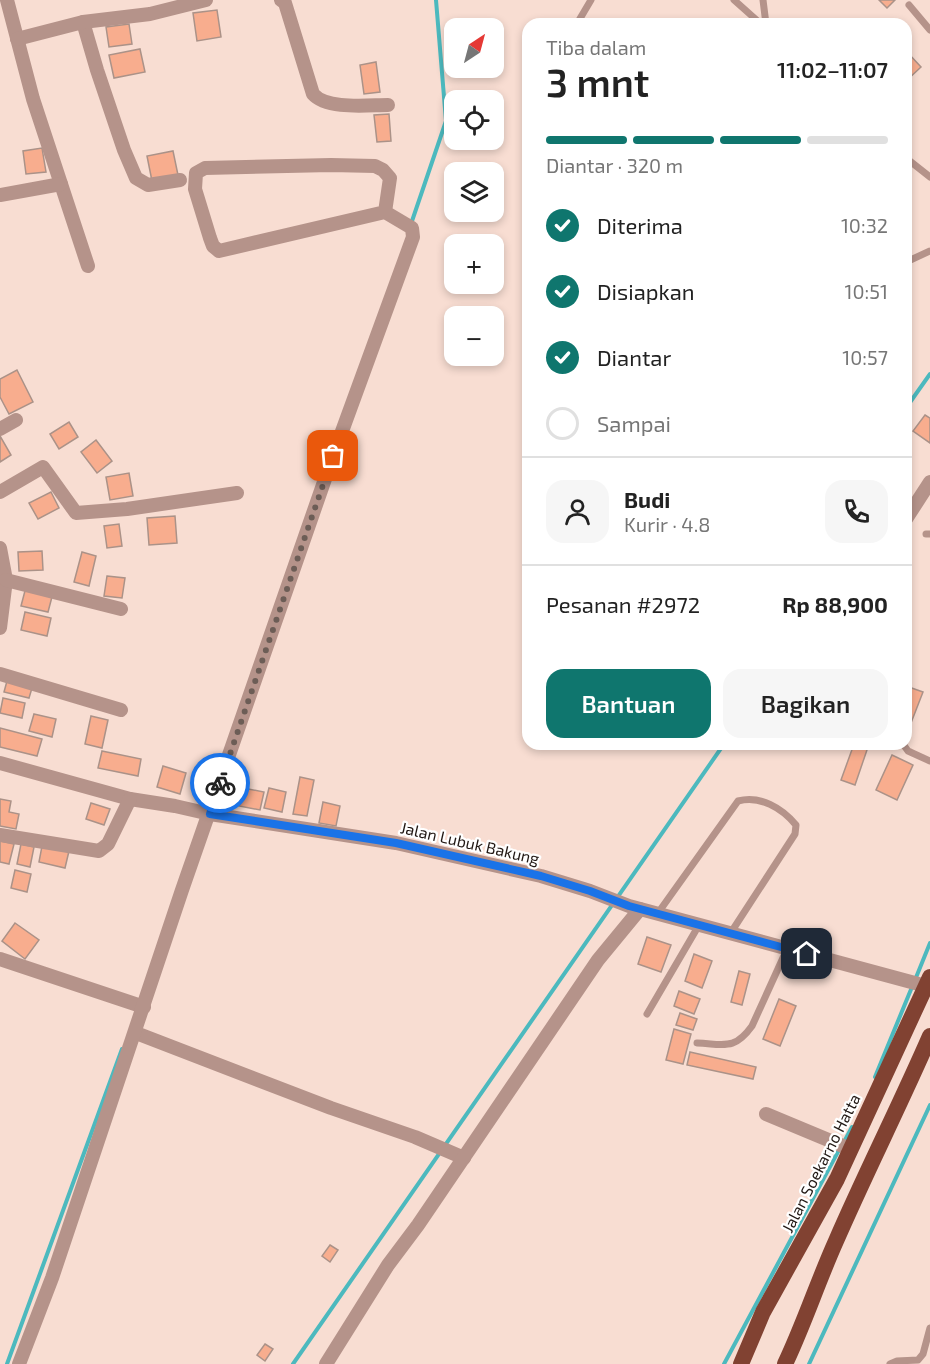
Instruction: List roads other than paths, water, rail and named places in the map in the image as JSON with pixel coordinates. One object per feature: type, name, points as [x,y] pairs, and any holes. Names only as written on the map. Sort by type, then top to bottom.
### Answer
[{"type":"highway","name":"Jalan Soekarno Hatta","points":[[741,1364],[754,1330],[837,1179],[926,982]]},
{"type":"highway","points":[[785,1364],[802,1330],[835,1243],[893,1121],[930,1036]]},
{"type":"street","points":[[7,0],[33,99],[88,266]]},
{"type":"street","points":[[17,39],[84,22],[150,14],[206,0]]},
{"type":"street","points":[[281,0],[285,3],[313,94],[317,99],[323,102],[350,105],[388,105]]},
{"type":"street","points":[[84,22],[97,70],[136,178],[148,185],[180,180]]},
{"type":"street","points":[[19,1364],[52,1278],[136,1033],[142,1007],[333,456],[413,237],[413,231],[405,223],[387,214],[219,251],[213,246],[195,189],[196,174],[205,168],[375,166],[383,170],[390,178],[387,214]]},
{"type":"street","points":[[0,195],[61,184]]},
{"type":"street","points":[[0,429],[16,420]]},
{"type":"street","points":[[0,492],[43,467],[76,513],[118,510],[237,494]]},
{"type":"street","points":[[912,510],[930,482]]},
{"type":"street","points":[[0,548],[6,580],[0,628]]},
{"type":"street","points":[[6,580],[122,609]]},
{"type":"street","points":[[0,674],[121,710]]},
{"type":"street","name":"Jalan Lubuk Bakung","points":[[0,763],[130,799],[209,814],[396,843],[541,876],[635,908],[906,980],[926,982]]},
{"type":"street","points":[[0,835],[99,851],[108,844],[130,799]]},
{"type":"street","points":[[326,1364],[388,1265],[418,1225],[460,1156],[635,908]]},
{"type":"street","points":[[0,959],[142,1007]]},
{"type":"street","points":[[136,1033],[460,1156]]},
{"type":"street","points":[[766,1114],[850,1149]]},
{"type":"lane","points":[[580,18],[591,0]]},
{"type":"lane","points":[[734,0],[754,18]]},
{"type":"lane","points":[[763,0],[765,18]]},
{"type":"lane","points":[[909,5],[930,30]]},
{"type":"lane","points":[[912,163],[930,177]]},
{"type":"lane","points":[[912,259],[930,251]]},
{"type":"lane","points":[[907,750],[930,761]]},
{"type":"lane","points":[[657,914],[738,801],[751,798],[771,805],[788,815],[796,825],[795,834],[730,934]]},
{"type":"lane","points":[[647,1014],[699,925]]},
{"type":"lane","points":[[697,1043],[732,1045],[746,1035],[787,949]]},
{"type":"lane","points":[[890,1364],[897,1361],[918,1360],[923,1354],[930,1328]]},
{"type":"waterway","points":[[411,224],[446,121],[436,0]]},
{"type":"waterway","points":[[912,400],[930,374]]},
{"type":"waterway","points":[[293,1364],[720,750]]},
{"type":"waterway","points":[[915,980],[930,943]]},
{"type":"waterway","points":[[875,1077],[912,987]]},
{"type":"waterway","points":[[7,1364],[122,1049]]},
{"type":"waterway","points":[[809,1364],[930,1105]]},
{"type":"waterway","points":[[844,1142],[852,1127]]},
{"type":"waterway","points":[[724,1364],[840,1148]]}]
